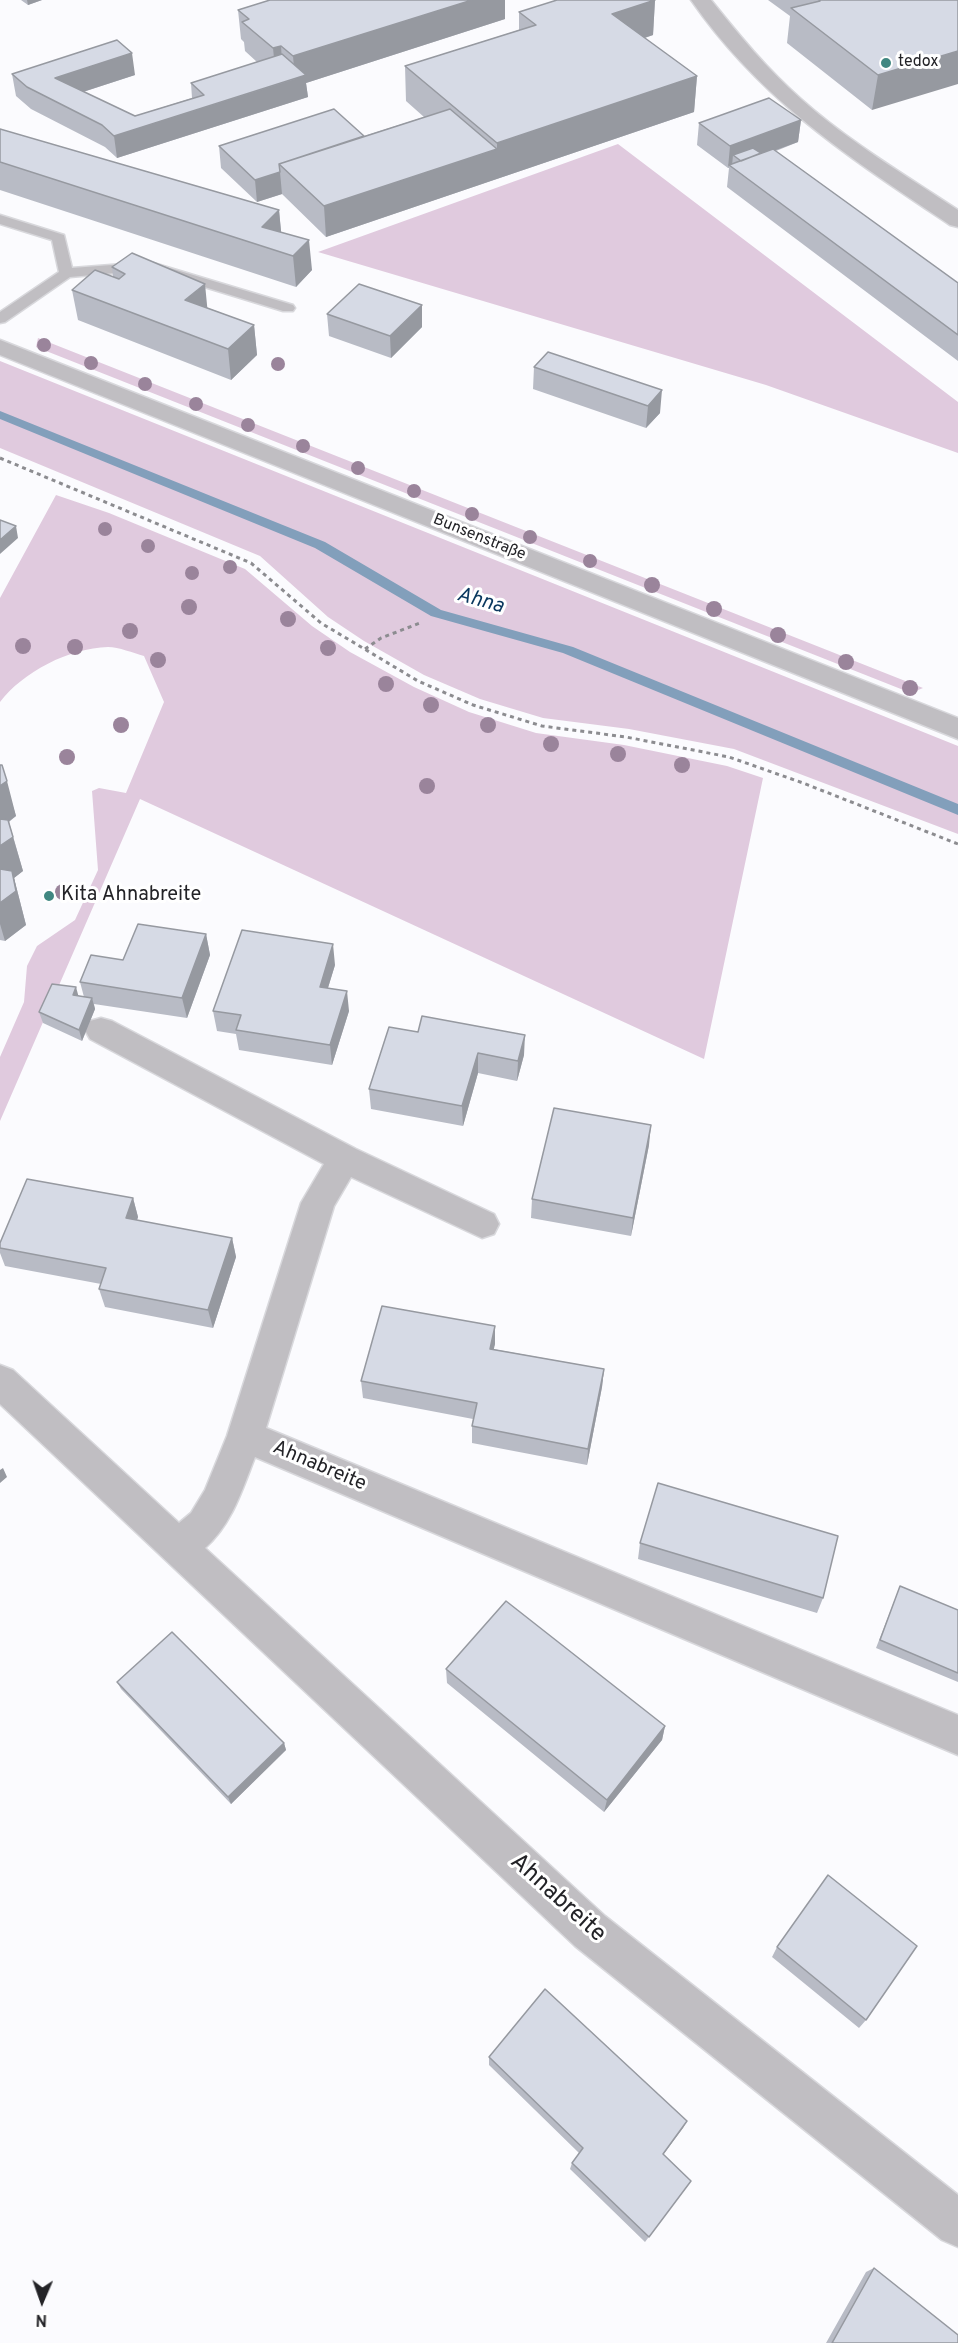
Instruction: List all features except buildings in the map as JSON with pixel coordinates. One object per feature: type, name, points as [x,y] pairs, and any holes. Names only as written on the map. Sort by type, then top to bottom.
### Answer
[{"type":"street","points":[[701,0],[767,76],[806,113],[852,148],[958,220]]},
{"type":"street","name":"Bunsenstraße","points":[[0,347],[958,729]]},
{"type":"street","points":[[101,1030],[344,1159],[482,1224]]},
{"type":"street","points":[[177,1548],[204,1525],[220,1500],[245,1436],[318,1203],[344,1159]]},
{"type":"street","name":"Ahnabreite","points":[[0,1381],[590,1931],[958,2224]]},
{"type":"street","name":"Ahnabreite","points":[[245,1436],[958,1735]]},
{"type":"lane","points":[[0,219],[59,238],[66,273]]},
{"type":"lane","points":[[0,319],[66,273],[150,266],[288,308]]},
{"type":"path","points":[[0,458],[251,562],[321,623],[418,681],[473,705],[542,726],[626,737],[729,757],[803,783],[958,844]]},
{"type":"path","points":[[365,649],[381,638],[420,622]]},
{"type":"shaded area","points":[[618,144],[958,402],[958,453],[766,385],[318,252]]},
{"type":"shaded area","points":[[38,338],[923,688],[911,693],[36,347]]},
{"type":"shaded area","points":[[0,361],[958,746],[958,834],[734,749],[629,729],[543,718],[480,699],[424,675],[364,641],[328,617],[260,556],[0,448]]},
{"type":"shaded area","points":[[56,495],[109,513],[245,569],[312,626],[350,652],[414,687],[469,712],[536,733],[624,745],[727,766],[763,778],[704,1059],[140,799],[0,1121],[0,1057],[24,1002],[27,966],[37,946],[75,920],[98,870],[92,791],[99,788],[126,793],[164,702],[144,656],[108,647],[78,652],[48,664],[21,681],[0,702],[0,598]]},
{"type":"waterway","name":"Ahna","points":[[0,415],[320,545],[436,613],[568,650],[958,810]]},
{"type":"place","name":"tedox","points":[[886,63]]},
{"type":"place","name":"Kita Ahnabreite","points":[[49,896]]}]
